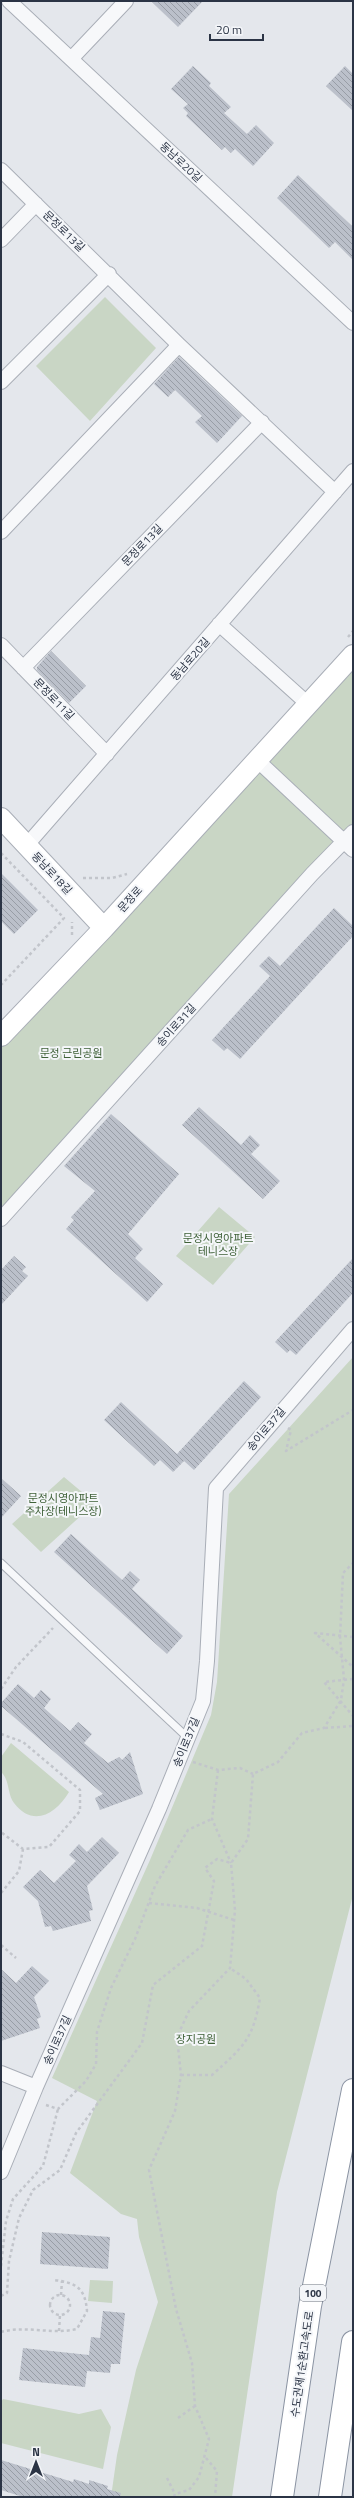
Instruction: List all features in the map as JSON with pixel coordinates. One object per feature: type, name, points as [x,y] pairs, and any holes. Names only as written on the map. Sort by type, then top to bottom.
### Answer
[{"type":"highway","name":"수도권제1순환고속도로","points":[[282,2497],[310,2306],[353,2090]]},
{"type":"highway","points":[[330,2497],[353,2342]]},
{"type":"street","name":"동남로20길","points":[[9,1],[353,323]]},
{"type":"street","points":[[71,59],[126,1]]},
{"type":"street","name":"문정로13길","points":[[1,170],[179,345],[335,492]]},
{"type":"street","name":"문정로13길","points":[[1,240],[36,204]]},
{"type":"street","points":[[1,382],[108,274]]},
{"type":"street","points":[[1,532],[179,345]]},
{"type":"street","name":"문정로13길","points":[[23,668],[262,422]]},
{"type":"street","name":"동남로20길","points":[[26,846],[353,471]]},
{"type":"street","points":[[220,624],[308,704]]},
{"type":"street","name":"문정로11길","points":[[1,645],[107,754]]},
{"type":"street","name":"문정로","points":[[1,1036],[104,928],[353,655]]},
{"type":"street","points":[[257,760],[350,841]]},
{"type":"street","name":"동남로18길","points":[[1,818],[104,928]]},
{"type":"street","name":"송이로31길","points":[[1,1219],[307,880],[350,841]]},
{"type":"street","name":"송이로37길","points":[[1,2172],[36,2087],[180,1758],[203,1694],[216,1488],[353,1329]]},
{"type":"street","points":[[1,2073],[36,2087]]},
{"type":"lane","points":[[1,1563],[188,1738]]},
{"type":"path","points":[[1,853],[64,918],[1,985]]},
{"type":"path","points":[[276,1418],[291,1430],[286,1451],[353,1410]]},
{"type":"path","points":[[324,1728],[340,1700],[344,1679],[340,1657],[343,1573],[353,1563]]},
{"type":"path","points":[[1,1689],[16,1667],[62,1619]]},
{"type":"path","points":[[353,1637],[340,1637],[315,1633],[340,1657],[353,1667]]},
{"type":"path","points":[[353,1679],[324,1682],[353,1716]]},
{"type":"path","points":[[253,1774],[278,1762],[302,1733],[324,1728],[353,1726]]},
{"type":"path","points":[[1,1734],[22,1742],[80,1790],[80,1811],[49,1847],[23,1849],[1,1832]]},
{"type":"path","points":[[180,1758],[218,1770],[240,1768],[253,1774]]},
{"type":"path","points":[[167,2478],[174,2496],[189,2490],[199,2477],[206,2458],[209,2439],[196,2406],[192,2363],[176,2308],[149,2170],[175,2111],[181,2075],[177,2038],[189,2011],[230,1968],[234,1920],[231,1863],[212,1819],[218,1770]]},
{"type":"path","points":[[231,1863],[248,1839],[253,1774]]},
{"type":"path","points":[[1,2266],[6,2221],[13,2199],[43,2166],[58,2109],[86,2081],[96,2064],[97,2032],[111,1988],[135,1939],[155,1886],[188,1830],[212,1819]]},
{"type":"path","points":[[1,1893],[19,1871],[23,1849]]},
{"type":"path","points":[[1,2296],[8,2293],[9,2261],[20,2218],[33,2190],[60,2170],[76,2133],[142,2043],[153,1985],[202,1946],[210,1912],[214,1881],[205,1868],[217,1859],[231,1863]]},
{"type":"path","points":[[149,1903],[197,1908],[234,1920]]},
{"type":"path","points":[[1,1945],[16,1958]]},
{"type":"path","points":[[181,2075],[212,2075],[243,2047],[256,2023],[260,1998],[246,1979],[230,1968]]},
{"type":"path","points":[[30,2101],[58,2109]]},
{"type":"path","points":[[1,2332],[10,2329],[59,2331],[77,2329],[87,2311],[83,2292],[76,2285],[54,2280]]},
{"type":"path","points":[[61,2295],[62,2281]]},
{"type":"path","points":[[61,2295],[67,2298],[70,2307],[66,2312],[60,2315],[54,2312],[50,2304],[55,2296],[61,2295]]},
{"type":"path","points":[[59,2331],[60,2315]]},
{"type":"path","points":[[178,2418],[196,2406]]},
{"type":"path","points":[[206,2458],[217,2471],[214,2497]]},
{"type":"green space","points":[[105,297],[156,348],[90,421],[36,366]]},
{"type":"green space","name":"문정 근린공원","points":[[353,665],[353,823],[1,1212],[1,1048]]},
{"type":"green space","name":"문정시영아파트 테니스장","points":[[219,1207],[255,1237],[213,1285],[176,1256]]},
{"type":"green space","name":"장지공원","points":[[353,1357],[353,1895],[277,2192],[232,2497],[111,2497],[117,2455],[136,2370],[158,2302],[139,2237],[137,2219],[121,2214],[70,2173],[97,2101],[52,2078],[150,1860],[211,1715],[217,1682],[229,1494]]},
{"type":"green space","name":"문정시영아파트 주차장(테니스장)","points":[[64,1477],[95,1503],[41,1552],[12,1524]]},
{"type":"green space","points":[[11,1743],[69,1792],[58,1807],[51,1812],[44,1815],[29,1815],[21,1811],[14,1803],[10,1795],[6,1779],[1,1772],[1,1757]]},
{"type":"green space","points":[[90,2280],[113,2281],[112,2303],[88,2301]]},
{"type":"green space","points":[[3,2399],[79,2414],[101,2409],[111,2427],[103,2469],[1,2443],[1,2402]]},
{"type":"building","points":[[151,1],[203,1],[178,27]]},
{"type":"building","points":[[193,66],[211,83],[209,86],[231,107],[224,113],[247,134],[256,125],[274,143],[253,166],[235,149],[231,153],[225,147],[222,150],[186,116],[188,113],[183,108],[188,104],[171,89]]},
{"type":"building","points":[[345,66],[353,74],[353,111],[326,86]]},
{"type":"building","points":[[298,175],[353,227],[353,260],[335,242],[329,248],[277,198]]},
{"type":"building","points":[[179,357],[242,416],[217,443],[195,422],[202,416],[175,390],[168,397],[154,384]]},
{"type":"building","points":[[51,651],[86,686],[69,703],[37,670],[37,667]]},
{"type":"building","points":[[1,873],[38,910],[14,934],[1,921]]},
{"type":"building","points":[[334,908],[353,926],[353,936],[240,1059],[227,1048],[224,1051],[212,1040],[270,976],[259,966],[269,956],[280,966]]},
{"type":"building","points":[[199,1107],[241,1145],[250,1135],[260,1145],[251,1154],[280,1181],[263,1199],[182,1125]]},
{"type":"building","points":[[111,1114],[179,1174],[128,1234],[143,1249],[135,1258],[163,1284],[147,1302],[66,1229],[74,1220],[71,1217],[95,1191],[64,1166]]},
{"type":"building","points":[[14,1256],[26,1267],[22,1271],[28,1276],[1,1305],[1,1270]]},
{"type":"building","points":[[353,1258],[353,1293],[296,1355],[290,1350],[287,1353],[275,1342]]},
{"type":"building","points":[[244,1381],[261,1397],[194,1470],[184,1461],[173,1472],[160,1460],[154,1466],[104,1420],[121,1402],[177,1454]]},
{"type":"building","points":[[1,1478],[21,1496],[1,1518]]},
{"type":"building","points":[[71,1534],[122,1580],[130,1571],[140,1580],[132,1589],[183,1636],[167,1654],[54,1552]]},
{"type":"building","points":[[18,1684],[34,1698],[41,1690],[51,1699],[44,1708],[70,1731],[78,1722],[92,1734],[84,1743],[108,1763],[119,1757],[122,1760],[130,1752],[143,1794],[100,1810],[95,1798],[103,1794],[1,1706],[1,1703]]},
{"type":"building","points":[[102,1837],[119,1853],[87,1886],[93,1910],[89,1911],[91,1921],[53,1931],[51,1926],[45,1927],[38,1901],[23,1887],[40,1870],[54,1883],[76,1861],[69,1855],[79,1844],[87,1852]]},
{"type":"building","points":[[32,1966],[49,1981],[34,1997],[41,2017],[37,2019],[40,2028],[1,2041],[1,1969],[16,1983]]},
{"type":"building","points":[[42,2232],[110,2237],[108,2269],[40,2264]]},
{"type":"building","points":[[103,2311],[125,2313],[120,2364],[111,2364],[110,2373],[87,2371],[85,2387],[19,2380],[23,2348],[89,2355],[91,2337],[100,2338]]},
{"type":"building","points":[[1,2460],[73,2482],[74,2479],[89,2484],[89,2480],[108,2486],[107,2489],[121,2493],[120,2497],[23,2497],[1,2490]]}]
